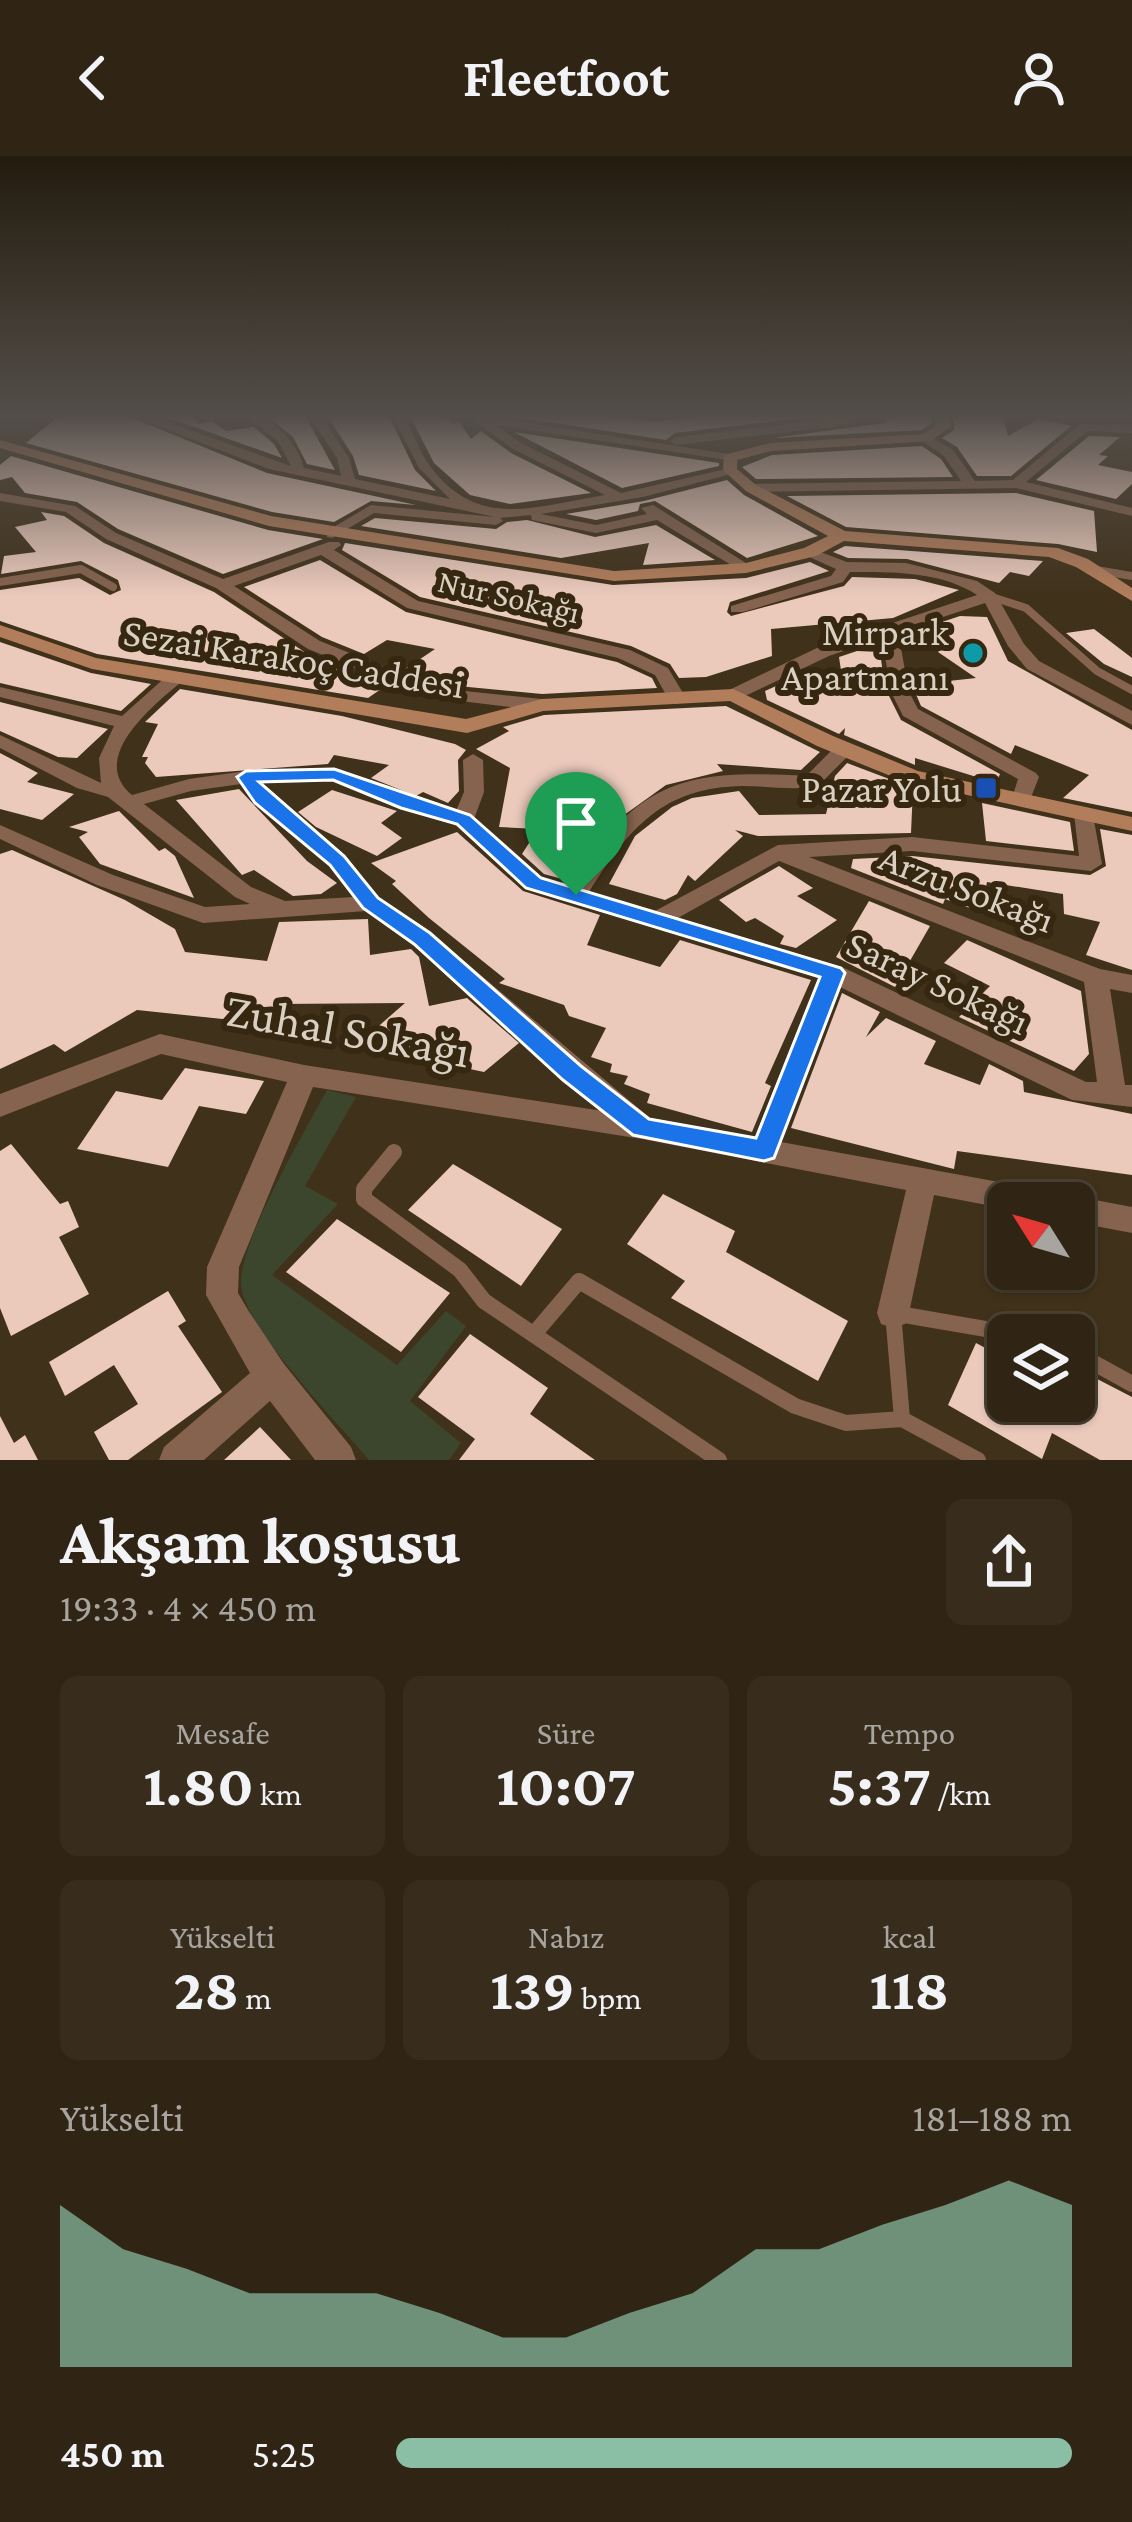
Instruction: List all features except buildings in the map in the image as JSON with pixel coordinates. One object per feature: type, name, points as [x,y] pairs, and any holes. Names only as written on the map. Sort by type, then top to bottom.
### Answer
[{"type":"street","points":[[108,475],[333,540],[614,576],[746,568],[810,553],[841,536]]},
{"type":"street","points":[[311,475],[462,502],[507,515],[560,519],[596,530],[660,515]]},
{"type":"street","points":[[347,475],[349,483]]},
{"type":"street","points":[[432,475],[462,502]]},
{"type":"street","points":[[575,475],[660,515],[746,568]]},
{"type":"street","points":[[222,585],[333,540],[371,508],[491,521],[617,496],[692,475]]},
{"type":"street","points":[[739,475],[751,488],[841,536],[1052,553],[1131,588]]},
{"type":"street","points":[[965,475],[971,484]]},
{"type":"street","points":[[1016,484],[1027,475]]},
{"type":"street","points":[[751,488],[1016,484],[1132,512]]},
{"type":"street","points":[[0,496],[70,509],[111,536],[222,585],[314,645],[433,693],[542,705]]},
{"type":"street","name":"Nur Sokağı","points":[[333,540],[413,605],[624,654],[662,671],[677,698]]},
{"type":"street","points":[[810,553],[845,567],[943,574],[988,596],[1017,646],[1034,665],[1132,718]]},
{"type":"street","points":[[737,609],[837,579],[845,567]]},
{"type":"street","points":[[733,695],[823,652],[988,596]]},
{"type":"street","name":"Sezai Karakoç Caddesi","points":[[0,631],[92,663],[467,726],[542,705],[733,695],[911,776],[1132,824]]},
{"type":"street","points":[[889,632],[900,692],[910,712],[1029,777],[1021,801]]},
{"type":"street","points":[[175,678],[126,723],[107,763],[107,778],[120,798],[243,892],[282,909]]},
{"type":"street","points":[[0,692],[126,723]]},
{"type":"street","points":[[0,741],[46,761],[78,785],[120,798]]},
{"type":"street","points":[[576,895],[607,842],[655,798],[741,777],[811,782],[844,749]]},
{"type":"street","points":[[464,820],[474,792],[473,760]]},
{"type":"street","name":"Saray Sokağı","points":[[120,798],[246,777],[334,774],[464,820],[534,883],[833,973],[1082,1092],[1122,1094],[1096,977]]},
{"type":"street","points":[[246,777],[262,799],[337,860],[371,903],[422,938],[572,1073],[642,1128]]},
{"type":"street","points":[[661,918],[778,852],[912,844],[1091,864],[1085,814]]},
{"type":"street","points":[[0,831],[106,880],[203,915],[371,903]]},
{"type":"street","name":"Arzu Sokağı","points":[[778,852],[1096,977],[1132,983]]},
{"type":"street","points":[[764,1150],[833,973]]},
{"type":"street","name":"Zuhal Sokağı","points":[[0,1106],[160,1044],[304,1075],[642,1128],[987,1192]]},
{"type":"street","points":[[304,1075],[223,1267],[222,1295],[272,1376],[338,1460]]},
{"type":"street","points":[[893,1313],[923,1179]]},
{"type":"street","points":[[1095,1213],[1132,1220]]},
{"type":"street","points":[[177,1460],[272,1376]]},
{"type":"lane","points":[[0,582],[81,569],[113,587]]},
{"type":"lane","points":[[988,596],[1026,608],[1097,671],[1132,690]]},
{"type":"lane","points":[[394,1152],[364,1190],[364,1199],[460,1270],[484,1301],[719,1460]]},
{"type":"lane","points":[[534,1334],[579,1281],[795,1406],[845,1423],[902,1418],[977,1460]]},
{"type":"lane","points":[[902,1418],[893,1313],[987,1329]]},
{"type":"lane","points":[[1095,1364],[1132,1384]]},
{"type":"green space","points":[[327,1090],[356,1097],[305,1186],[338,1204],[272,1275],[397,1365],[446,1311],[466,1326],[410,1401],[461,1443],[449,1460],[369,1460],[279,1354],[242,1291],[242,1273],[259,1221]]},
{"type":"place","name":"Mirpark Apartmanı","points":[[973,653]]},
{"type":"place","name":"Pazar Yolu","points":[[986,788]]},
{"type":"route","points":[[334,774],[370,785],[408,804],[464,820],[534,883],[576,895],[833,973],[764,1150],[642,1128],[572,1073],[422,938],[371,903],[337,860],[262,799],[246,777],[334,774]]}]
